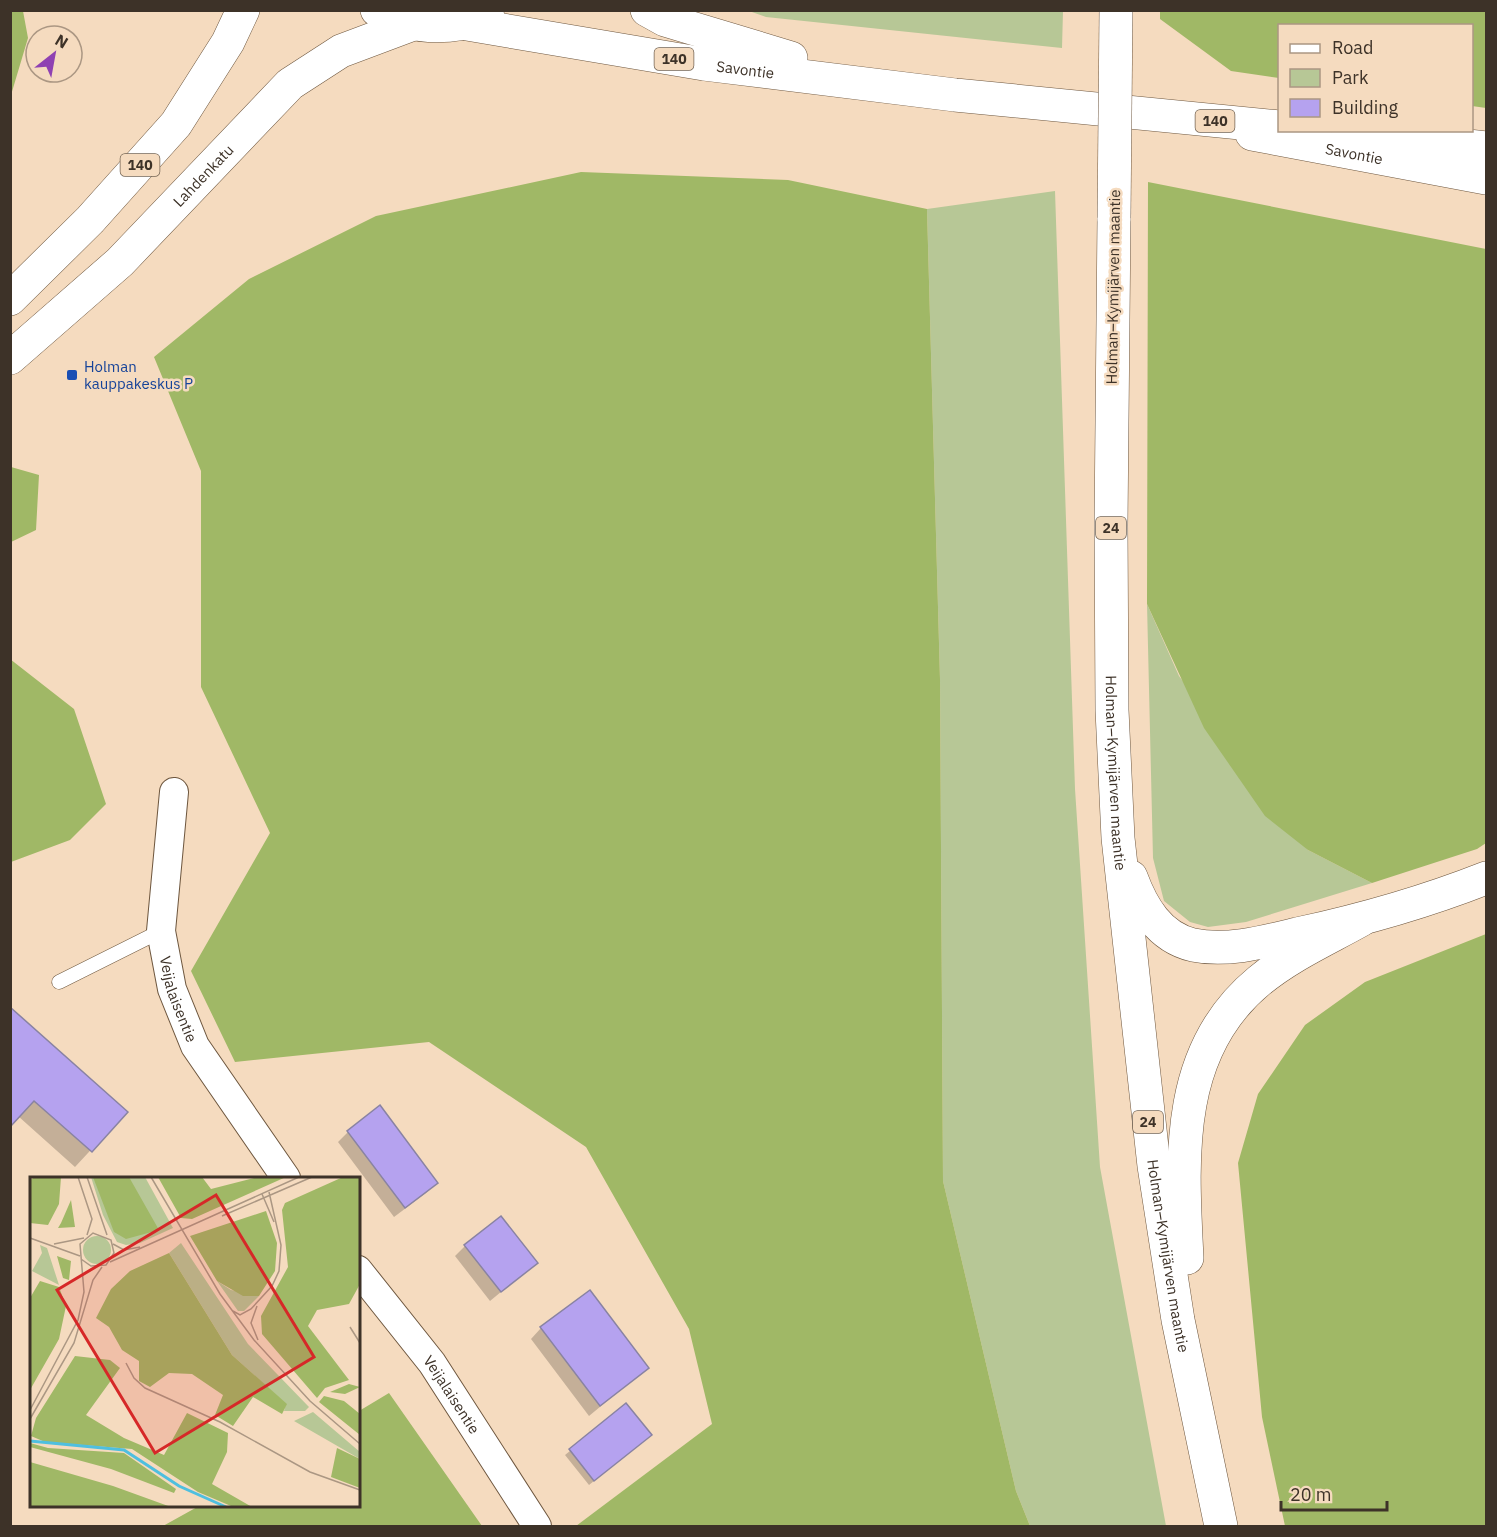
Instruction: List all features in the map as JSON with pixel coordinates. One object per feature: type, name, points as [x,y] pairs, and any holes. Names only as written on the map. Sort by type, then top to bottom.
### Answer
[{"type":"main road","name":"140","points":[[10,299],[90,220],[176,124],[228,42],[243,10]]},
{"type":"main road","name":"140","points":[[377,10],[413,24],[440,26],[466,24],[504,10]]},
{"type":"main road","name":"Savontie","points":[[647,10],[665,20],[708,34],[882,84]]},
{"type":"main road","name":"Holman–Kymijärven maantie","points":[[1116,10],[1111,560],[1112,710],[1118,838],[1154,1166],[1178,1320],[1221,1527]]},
{"type":"main road","name":"Lahdenkatu","points":[[10,358],[120,262],[290,84],[341,51],[413,24]]},
{"type":"main road","name":"Savontie","points":[[466,24],[704,64],[882,84],[955,95],[1278,127]]},
{"type":"main road","name":"Savontie","points":[[1150,115],[1486,178]]},
{"type":"main road","name":"Savontie","points":[[1341,132],[1486,148]]},
{"type":"main road","points":[[1118,838],[1137,893],[1150,917],[1167,934],[1192,945],[1221,948],[1262,942],[1361,920],[1443,895],[1486,878]]},
{"type":"main road","points":[[1195,1404],[1183,1159],[1188,1109],[1197,1071],[1209,1040],[1230,1009],[1259,981],[1291,959],[1361,920]]},
{"type":"street","name":"Veijalaisentie","points":[[174,792],[161,931],[172,988],[195,1046],[285,1177]]},
{"type":"street","name":"Veijalaisentie","points":[[360,1273],[432,1363],[537,1527]]},
{"type":"lane","points":[[59,982],[161,931]]},
{"type":"green space","points":[[11,10],[23,11],[25,24],[24,51],[11,95]]},
{"type":"green space","points":[[749,11],[1063,11],[1062,48],[766,17]]},
{"type":"green space","points":[[1160,11],[1486,11],[1486,108],[1473,106],[1473,24],[1278,24],[1278,78],[1231,71],[1160,19]]},
{"type":"green space","points":[[581,172],[788,180],[927,209],[940,679],[943,1181],[1016,1491],[1030,1526],[576,1526],[712,1424],[689,1329],[586,1147],[429,1042],[235,1062],[191,971],[270,833],[201,687],[201,471],[154,357],[249,279],[376,216]]},
{"type":"green space","points":[[1148,182],[1486,249],[1486,843],[1477,849],[1372,883],[1308,850],[1265,816],[1204,728],[1147,604]]},
{"type":"green space","points":[[1055,191],[1075,789],[1100,1167],[1166,1526],[1030,1526],[1016,1491],[943,1181],[940,679],[927,209]]},
{"type":"green space","points":[[11,467],[39,475],[36,530],[11,542]]},
{"type":"green space","points":[[1147,604],[1179,676],[1308,850],[1372,883],[1246,922],[1208,927],[1190,922],[1164,901],[1153,858]]},
{"type":"green space","points":[[10,659],[74,709],[106,804],[70,840],[11,862]]},
{"type":"green space","points":[[1486,934],[1486,1526],[1285,1526],[1262,1417],[1238,1163],[1258,1094],[1305,1025],[1365,982]]},
{"type":"green space","points":[[389,1393],[482,1526],[163,1526],[197,1507],[360,1507],[360,1410]]},
{"type":"building","points":[[10,1007],[128,1112],[92,1152],[34,1101],[10,1127]]},
{"type":"building","points":[[380,1105],[438,1183],[405,1208],[347,1131]]},
{"type":"building","points":[[501,1216],[538,1263],[501,1292],[464,1245]]},
{"type":"building","points":[[590,1290],[649,1368],[600,1406],[540,1327]]},
{"type":"building","points":[[626,1403],[652,1435],[594,1481],[569,1449]]},
{"type":"place","name":"Holman kauppakeskus P","points":[[72,375]]}]
